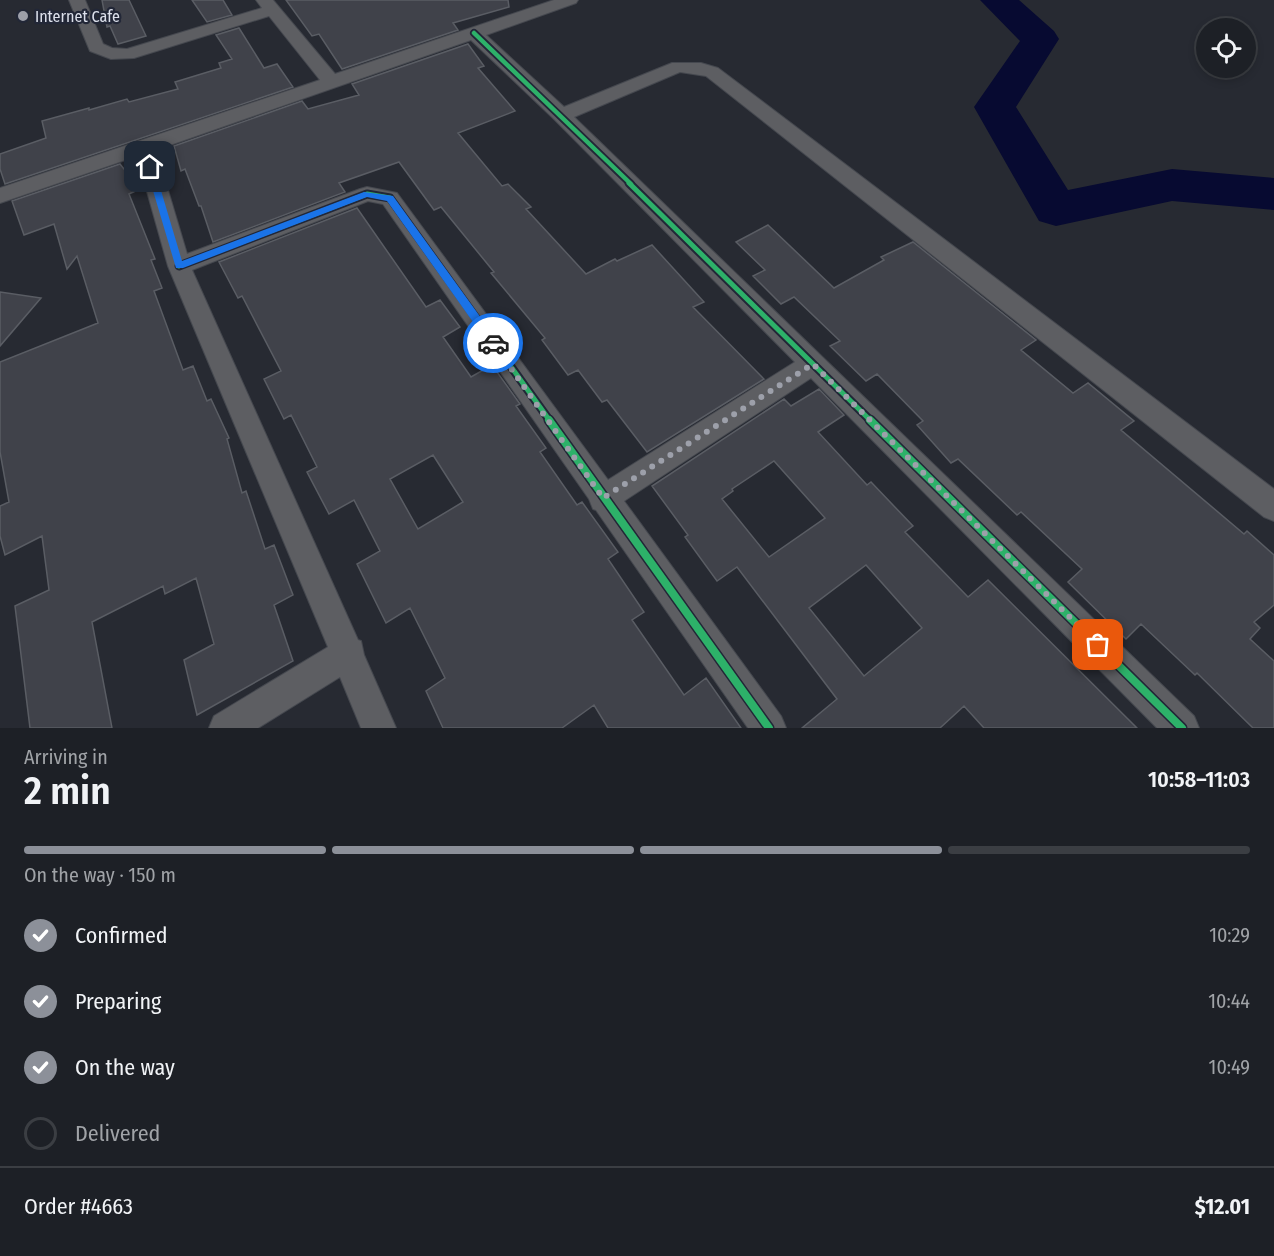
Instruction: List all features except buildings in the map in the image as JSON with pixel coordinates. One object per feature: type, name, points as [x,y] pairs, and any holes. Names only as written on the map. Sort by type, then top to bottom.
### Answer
[{"type":"street","points":[[77,0],[96,46],[102,51],[118,54],[128,54],[268,5],[331,81]]},
{"type":"street","points":[[0,196],[570,0]]},
{"type":"street","points":[[474,33],[1182,728]]},
{"type":"street","points":[[561,116],[678,67],[701,68],[712,72],[1274,507]]},
{"type":"street","points":[[144,147],[179,266],[349,653],[379,728]]},
{"type":"street","points":[[179,266],[367,194],[390,198],[769,728]]},
{"type":"street","points":[[603,498],[813,364]]},
{"type":"street","points":[[226,728],[349,653]]},
{"type":"waterway","points":[[998,0],[1040,39],[995,107],[1056,209],[1172,185],[1274,194]]},
{"type":"cycle path","points":[[474,33],[561,115],[1182,728]]},
{"type":"cycle path","points":[[179,266],[367,194],[390,198],[769,728]]},
{"type":"way so far","points":[[493,343],[603,498],[813,364],[1098,645]]},
{"type":"place","name":"Internet Cafe","points":[[23,16]]},
{"type":"route","points":[[150,167],[179,266],[367,194],[390,198],[493,343]]}]
